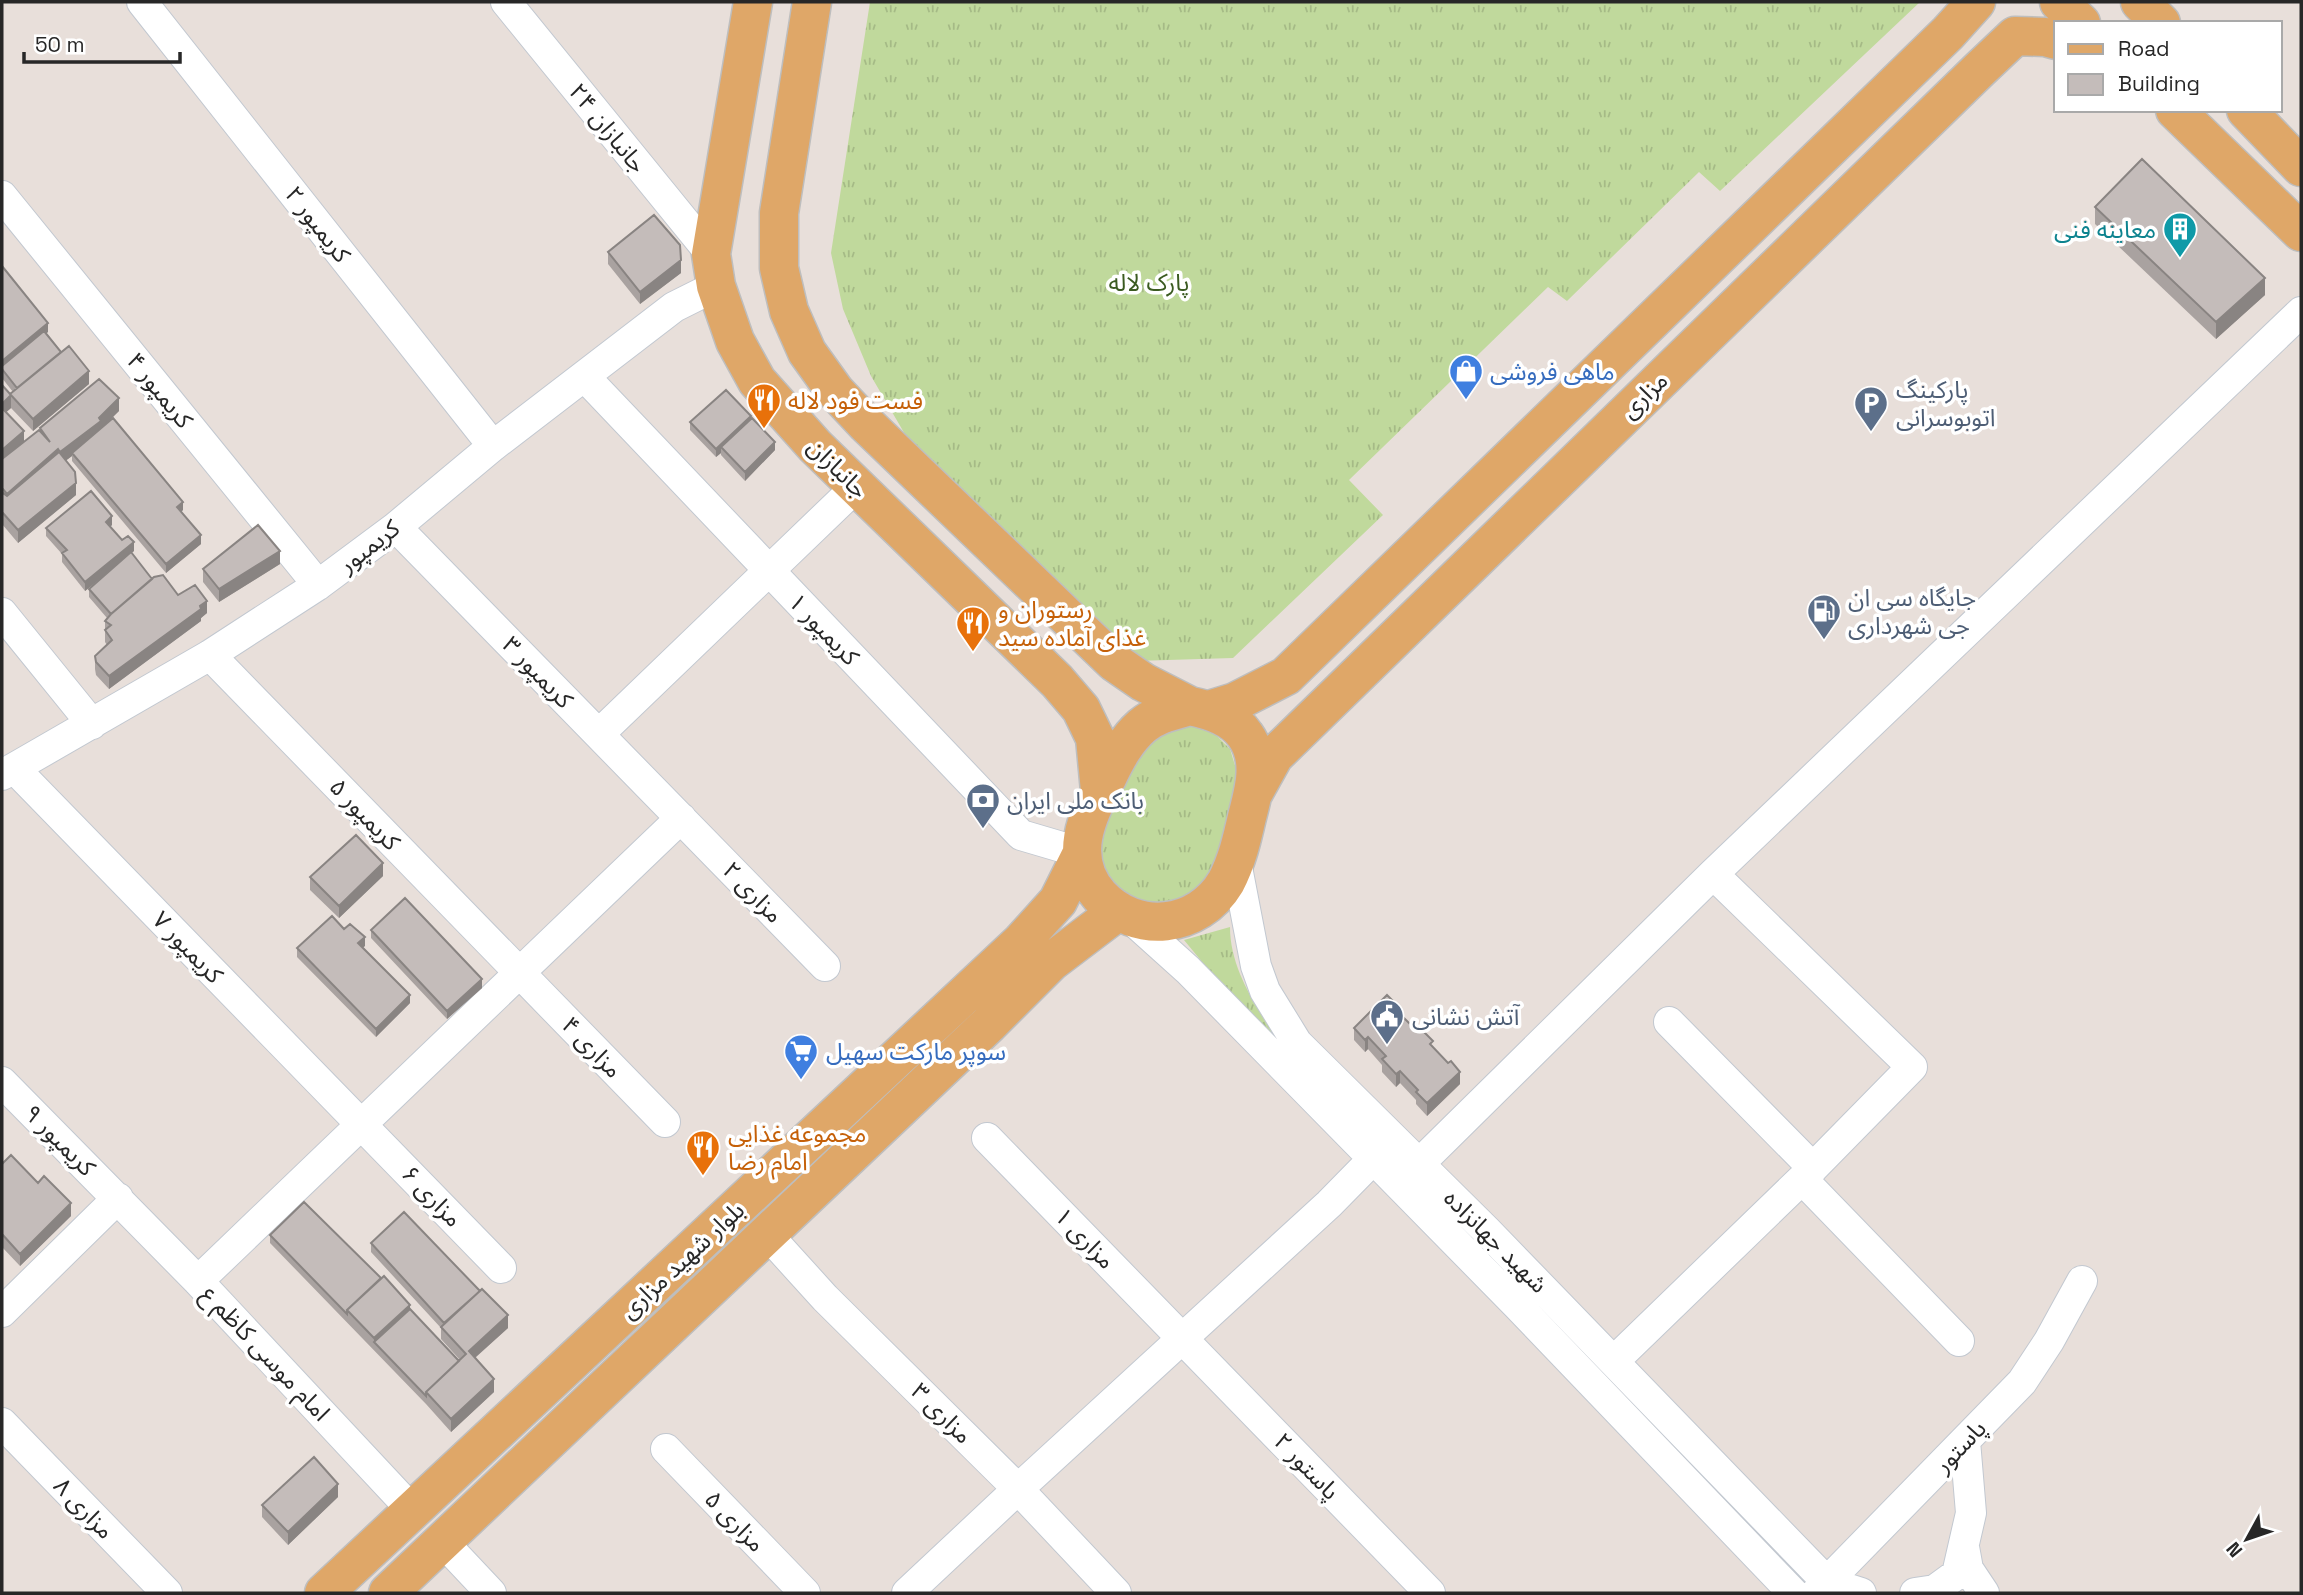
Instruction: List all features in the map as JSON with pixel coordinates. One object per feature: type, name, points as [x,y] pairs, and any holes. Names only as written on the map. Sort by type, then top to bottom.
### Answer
[{"type":"main road","name":"جانبازان","points":[[753,2],[713,270],[734,341],[757,381],[815,446],[1058,681],[1081,709],[1096,738],[1100,791]]},
{"type":"main road","name":"جانبازان","points":[[812,2],[779,214],[779,268],[789,310],[807,352],[835,391],[866,424],[1115,662],[1143,682],[1200,708]]},
{"type":"main road","points":[[1200,708],[1225,717],[1245,734],[1254,754],[1257,772],[1254,792],[1236,862],[1219,891],[1194,913],[1173,922],[1150,922],[1123,914],[1097,892],[1088,877],[1082,853],[1088,814],[1125,744],[1143,724],[1159,715],[1235,702],[1286,676],[1300,664],[1948,33],[1976,2]]},
{"type":"main road","points":[[1992,2],[2006,15],[2015,36],[2054,39]]},
{"type":"main road","points":[[2059,2],[2079,21]]},
{"type":"main road","points":[[2140,2],[2159,21]]},
{"type":"main road","name":"مزاری","points":[[1254,792],[1274,756],[2015,36]]},
{"type":"main road","points":[[2177,112],[2301,233]]},
{"type":"main road","points":[[2248,112],[2301,166]]},
{"type":"main road","name":"بلوار شهید مزاری","points":[[324,1593],[1021,942],[1058,901],[1082,853]]},
{"type":"main road","name":"بلوار شهید مزاری","points":[[388,1593],[1051,962],[1123,914]]},
{"type":"main road","points":[[412,1510],[443,1542]]},
{"type":"street","name":"کریمپور ۲","points":[[143,2],[493,446]]},
{"type":"street","name":"جانبازان ۲۴","points":[[506,2],[713,270]]},
{"type":"street","name":"کریمپور ۴","points":[[2,196],[318,585]]},
{"type":"street","name":"کریمپور","points":[[8,772],[209,655],[318,585],[396,527],[493,446],[674,307],[713,270]]},
{"type":"street","points":[[1420,1163],[1713,874],[2301,312]]},
{"type":"street","name":"کریمپور ۱","points":[[584,376],[1021,835],[1082,853]]},
{"type":"street","points":[[599,734],[856,487]]},
{"type":"street","name":"کریمپور ۳","points":[[396,527],[681,818]]},
{"type":"street","points":[[2,613],[92,724]]},
{"type":"street","name":"کریمپور ۵","points":[[209,655],[520,973]]},
{"type":"street","name":"کریمپور ۷","points":[[8,772],[362,1125]]},
{"type":"street","points":[[198,1281],[681,818]]},
{"type":"street","name":"مزاری ۲","points":[[681,818],[825,965]]},
{"type":"street","name":"شهید جهانزاده","points":[[1236,862],[1256,966],[1265,992],[1297,1044],[1420,1163],[1614,1361],[1821,1587]]},
{"type":"street","points":[[1614,1361],[1808,1174],[1912,1067],[1713,874]]},
{"type":"street","name":"شهید جهانزاده","points":[[1123,914],[1188,970],[1517,1305],[1793,1593]]},
{"type":"street","name":"مزاری ۴","points":[[520,973],[665,1122]]},
{"type":"street","points":[[1669,1022],[1959,1341]]},
{"type":"street","name":"کریمپور ۹","points":[[2,1082],[118,1198]]},
{"type":"street","name":"مزاری ۶","points":[[362,1125],[502,1268]]},
{"type":"street","name":"مزاری ۱","points":[[987,1138],[1184,1338]]},
{"type":"street","points":[[907,1593],[1329,1204],[1394,1138]]},
{"type":"street","points":[[2,1311],[118,1198]]},
{"type":"street","name":"امام موسی کاظم ع","points":[[118,1198],[412,1510]]},
{"type":"street","name":"مزاری ۳","points":[[767,1234],[825,1298],[1018,1489],[1116,1593]]},
{"type":"street","name":"پاستور","points":[[1821,1587],[2022,1382],[2082,1282]]},
{"type":"street","name":"پاستور ۲","points":[[1184,1338],[1430,1593]]},
{"type":"street","name":"مزاری ۸","points":[[2,1423],[167,1593]]},
{"type":"street","points":[[1931,1592],[1957,1574],[1971,1513],[1965,1441]]},
{"type":"street","name":"مزاری ۵","points":[[666,1449],[805,1593]]},
{"type":"street","points":[[443,1542],[491,1593]]},
{"type":"street","points":[[1964,1544],[1968,1569],[1984,1593]]},
{"type":"street","points":[[1821,1587],[1861,1593]]},
{"type":"green space","name":"پارک لاله","points":[[870,2],[1920,2],[1720,191],[1699,172],[1567,301],[1548,287],[1349,480],[1383,515],[1233,658],[1135,661],[906,436],[871,376],[843,309],[831,253]]},
{"type":"green space","points":[[1188,725],[1212,731],[1230,749],[1237,772],[1237,787],[1219,861],[1190,898],[1157,902],[1138,900],[1121,890],[1104,864],[1104,828],[1119,791],[1147,741]]},
{"type":"green space","points":[[1230,927],[1232,947],[1245,985],[1254,1003],[1300,1071],[1264,1037],[1184,940]]},
{"type":"building","name":"معاینه فنی","points":[[2142,159],[2265,278],[2216,322],[2095,207]]},
{"type":"building","points":[[654,215],[680,245],[681,260],[640,292],[608,252]]},
{"type":"building","points":[[2,266],[48,323],[2,361]]},
{"type":"building","points":[[44,331],[61,352],[17,388],[2,366]]},
{"type":"building","points":[[69,346],[89,371],[33,419],[10,394]]},
{"type":"building","points":[[99,379],[119,398],[99,418],[101,421],[60,452],[58,449],[7,494],[2,488],[2,459],[39,430],[50,442],[40,428]]},
{"type":"building","points":[[2,385],[11,395],[2,404]]},
{"type":"building","points":[[726,390],[751,416],[716,449],[690,422]]},
{"type":"building","points":[[2,408],[24,431],[2,450]]},
{"type":"building","points":[[113,418],[183,502],[177,507],[201,535],[166,564],[72,453]]},
{"type":"building","points":[[752,418],[775,442],[745,472],[721,447]]},
{"type":"building","points":[[59,452],[75,472],[76,483],[18,530],[2,512],[2,494],[7,496]]},
{"type":"building","points":[[91,491],[112,516],[106,522],[122,540],[128,536],[134,542],[85,582],[62,553],[67,550],[46,528]]},
{"type":"building","points":[[258,525],[280,551],[219,589],[203,569]]},
{"type":"building","points":[[131,552],[152,579],[111,614],[89,589]]},
{"type":"building","points":[[163,575],[178,595],[195,585],[207,601],[200,606],[201,609],[109,676],[96,662],[95,656],[112,640],[105,630],[111,625],[105,621],[154,577]]},
{"type":"building","points":[[356,835],[383,863],[339,906],[310,877]]},
{"type":"building","points":[[405,898],[482,979],[447,1011],[371,930]]},
{"type":"building","points":[[332,916],[344,929],[350,924],[365,937],[358,943],[410,995],[376,1029],[297,948]]},
{"type":"building","points":[[1387,995],[1398,1006],[1395,1009],[1415,1029],[1418,1026],[1433,1041],[1430,1044],[1460,1072],[1427,1103],[1400,1071],[1396,1074],[1382,1059],[1386,1056],[1368,1037],[1365,1040],[1354,1028]]},
{"type":"building","points":[[11,1155],[38,1183],[44,1176],[71,1203],[20,1254],[2,1234],[2,1164]]},
{"type":"building","points":[[304,1202],[381,1278],[347,1310],[347,1314],[270,1235]]},
{"type":"building","points":[[404,1212],[480,1291],[444,1323],[371,1243]]},
{"type":"building","points":[[384,1276],[410,1305],[374,1338],[347,1310]]},
{"type":"building","points":[[482,1289],[508,1315],[469,1351],[494,1379],[451,1419],[426,1392],[466,1354],[441,1327]]},
{"type":"building","points":[[410,1309],[459,1361],[426,1392],[426,1396],[374,1342]]},
{"type":"building","points":[[314,1457],[338,1484],[288,1532],[262,1505]]},
{"type":"place","name":"معاینه فنی","points":[[2180,259]]},
{"type":"place","name":"ماهی فروشی","points":[[1466,401]]},
{"type":"place","name":"فست فود لاله","points":[[764,430]]},
{"type":"place","name":"پارکینگ اتوبوسرانی","points":[[1871,433]]},
{"type":"place","name":"جایگاه سی ان جی شهرداری","points":[[1824,641]]},
{"type":"place","name":"رستوران و غذای آماده سید","points":[[973,653]]},
{"type":"place","name":"بانک ملی ایران","points":[[983,830]]},
{"type":"place","name":"آتش نشانی","points":[[1387,1046]]},
{"type":"place","name":"سوپر مارکت سهیل","points":[[801,1081]]},
{"type":"place","name":"مجموعه غذایی امام رضا","points":[[703,1177]]}]
